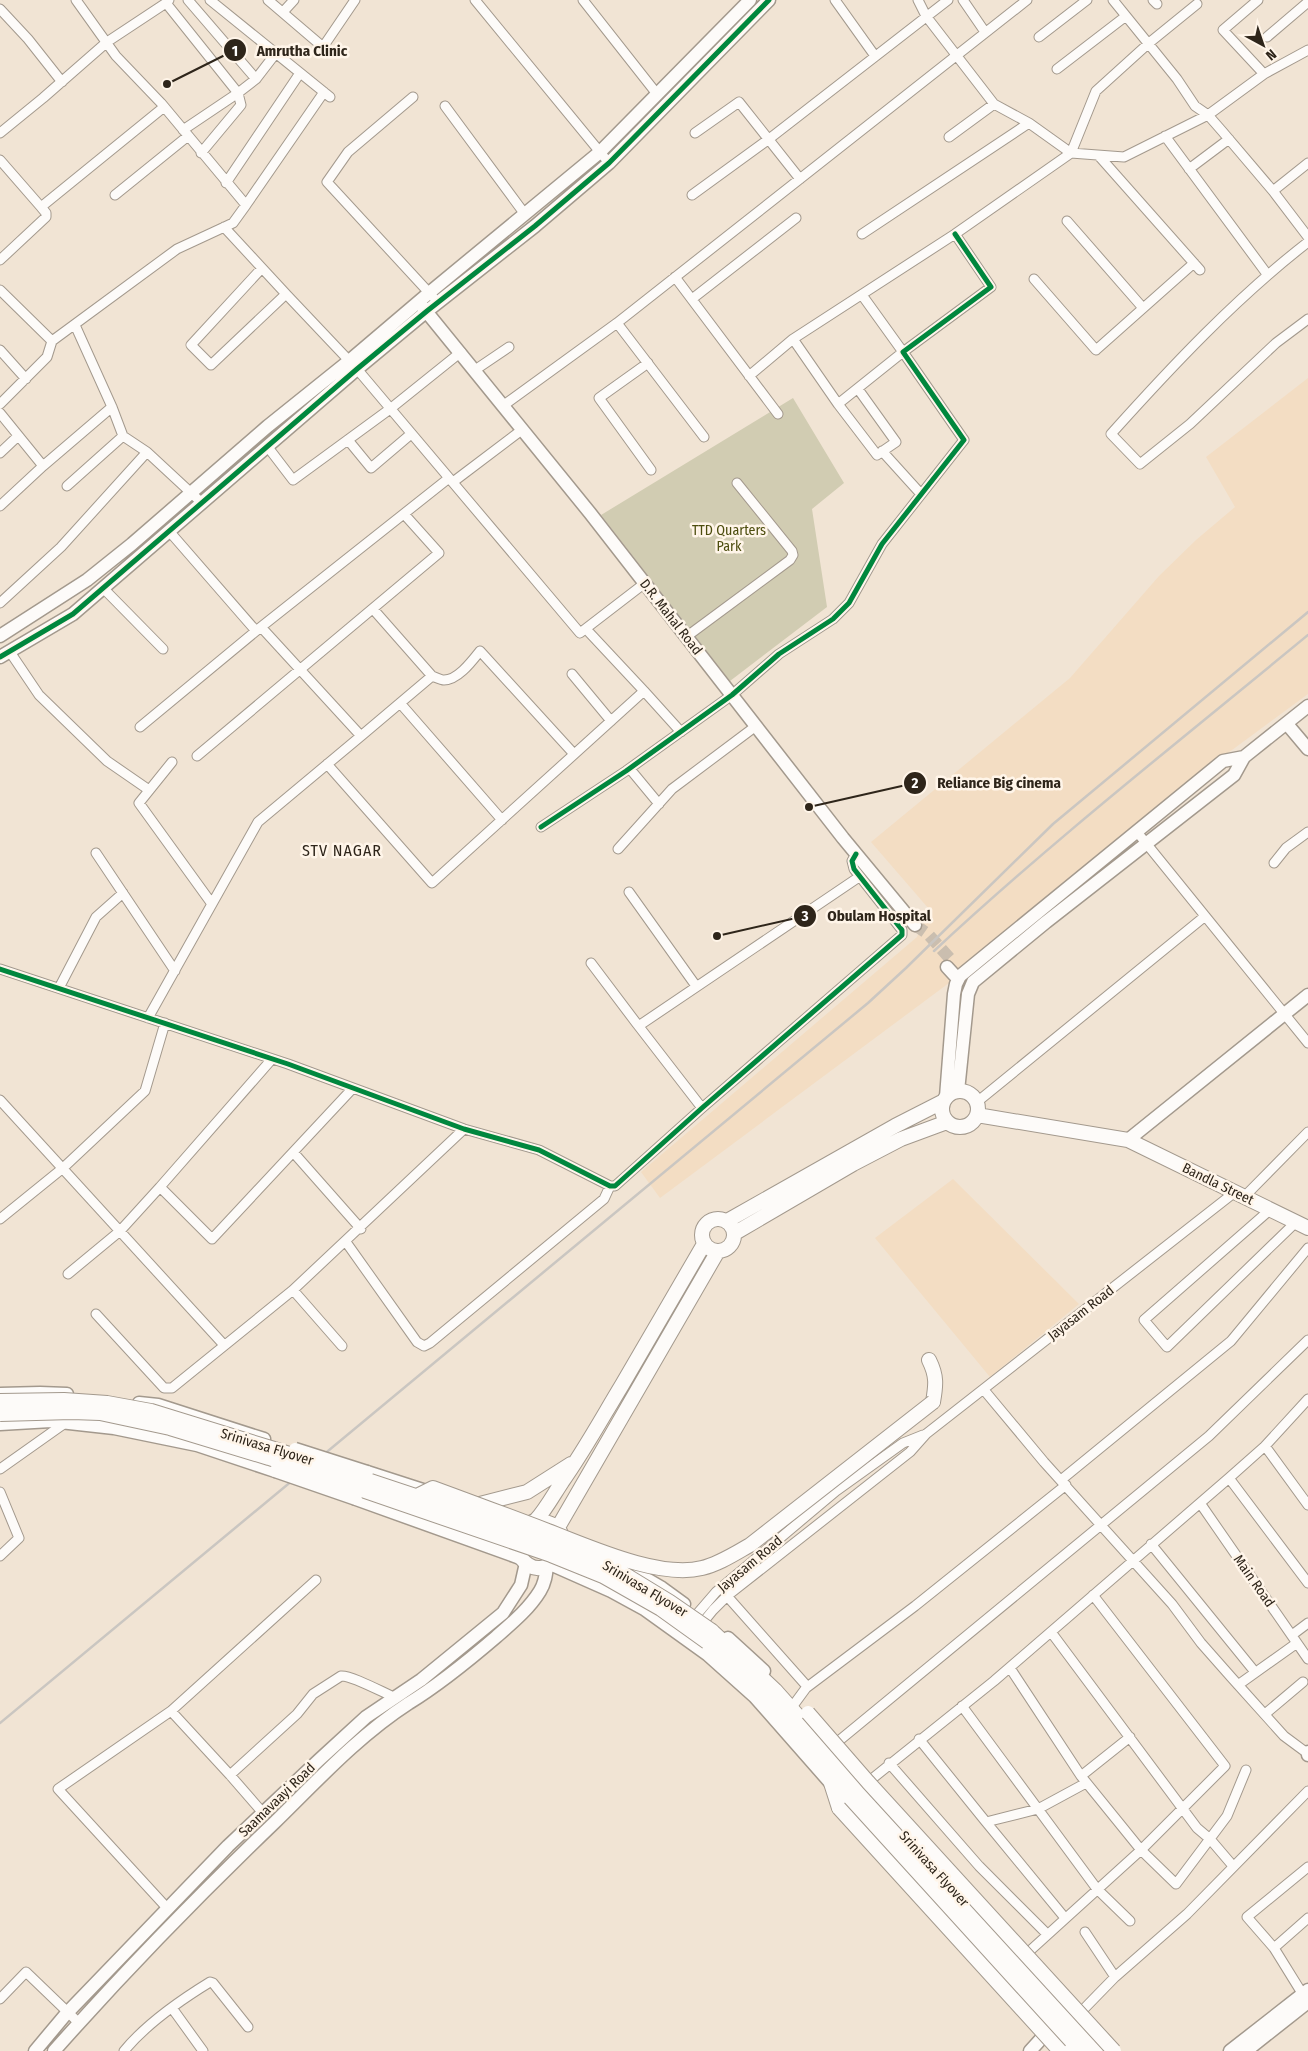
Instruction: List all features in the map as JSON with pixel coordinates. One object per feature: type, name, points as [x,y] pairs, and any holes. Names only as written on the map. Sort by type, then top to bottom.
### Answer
[{"type":"main road","points":[[947,1122],[901,1139],[861,1160],[735,1233],[730,1246],[718,1251],[710,1250],[704,1244],[701,1237],[705,1225],[715,1219],[727,1221],[949,1096],[968,1092],[977,1109],[972,1123],[964,1127],[955,1127],[947,1122],[942,1110],[949,1096]]},
{"type":"main road","name":"Bandla Street","points":[[977,1109],[1128,1140],[1302,1225]]},
{"type":"main road","points":[[727,1221],[735,1233]]},
{"type":"main road","points":[[531,1522],[545,1521],[558,1531],[562,1548],[558,1558],[549,1565],[533,1566],[523,1560],[516,1543],[518,1536],[531,1522],[577,1460],[704,1244]]},
{"type":"main road","points":[[558,1531],[718,1251]]},
{"type":"main road","points":[[417,1496],[433,1488],[601,1551],[653,1567],[676,1569],[701,1568],[722,1561],[750,1544],[933,1402],[936,1383],[935,1372],[929,1360]]},
{"type":"main road","name":"Srinivasa Flyover","points":[[0,1401],[64,1400],[151,1411],[417,1496],[559,1545],[611,1566],[670,1602],[712,1631],[775,1690],[1096,2051]]},
{"type":"main road","name":"Srinivasa Flyover","points":[[0,1414],[100,1413],[170,1428],[269,1458],[551,1555],[603,1576],[661,1609],[707,1642],[740,1670],[781,1712],[1081,2051]]},
{"type":"main road","points":[[472,1506],[527,1492],[577,1460]]},
{"type":"main road","points":[[801,1708],[1114,2051]]},
{"type":"main road","points":[[831,1783],[839,1808],[1056,2039]]},
{"type":"street","points":[[76,0],[116,56],[164,108],[246,205]]},
{"type":"street","points":[[188,0],[256,79]]},
{"type":"street","points":[[0,404],[47,357],[52,341],[177,249],[233,223],[327,94],[210,0]]},
{"type":"street","points":[[268,0],[323,46],[355,0]]},
{"type":"street","points":[[283,12],[294,0]]},
{"type":"street","points":[[475,0],[609,163]]},
{"type":"street","points":[[583,0],[657,94]]},
{"type":"street","points":[[149,790],[107,761],[39,695],[5,655],[73,614],[267,446],[353,365],[433,297],[524,213],[600,152],[750,0]]},
{"type":"street","points":[[433,297],[535,226],[609,163],[769,0]]},
{"type":"street","points":[[835,0],[875,56]]},
{"type":"street","points":[[918,0],[926,16],[994,104],[1029,123],[1071,153],[1124,157],[1208,115],[1264,74],[1308,50]]},
{"type":"street","points":[[692,195],[769,139],[948,0]]},
{"type":"street","points":[[963,0],[985,32]]},
{"type":"street","points":[[504,405],[617,323],[1027,0]]},
{"type":"street","points":[[1038,37],[1087,0]]},
{"type":"street","points":[[1113,0],[1150,43],[1177,78],[1195,106],[1208,115],[1273,191],[1308,237]]},
{"type":"street","points":[[1258,0],[1223,30],[1264,74]]},
{"type":"street","points":[[0,133],[107,42],[168,2],[238,93],[240,105],[201,153]]},
{"type":"street","points":[[1266,38],[1308,2]]},
{"type":"street","points":[[749,376],[793,339],[954,234],[1071,153],[1096,91],[1198,4]]},
{"type":"street","points":[[0,9],[28,39],[62,82]]},
{"type":"street","points":[[1057,69],[1126,16]]},
{"type":"street","points":[[115,195],[185,133],[256,79],[276,53]]},
{"type":"street","points":[[226,183],[300,73]]},
{"type":"street","points":[[413,98],[348,152],[327,182],[433,297]]},
{"type":"street","points":[[695,133],[740,102],[800,179]]},
{"type":"street","points":[[949,136],[994,104]]},
{"type":"street","points":[[445,106],[524,213]]},
{"type":"street","points":[[41,207],[164,108]]},
{"type":"street","points":[[862,234],[1029,123]]},
{"type":"street","points":[[1164,136],[1267,274]]},
{"type":"street","points":[[1190,170],[1229,140]]},
{"type":"street","points":[[1034,279],[1096,350],[1143,308],[1197,266],[1098,156]]},
{"type":"street","points":[[0,160],[46,213],[46,217],[0,260]]},
{"type":"street","points":[[1273,191],[1308,163]]},
{"type":"street","points":[[692,298],[796,218]]},
{"type":"street","points":[[1067,221],[1143,308]]},
{"type":"street","points":[[224,227],[353,365],[580,633],[644,583]]},
{"type":"street","points":[[838,404],[902,352],[991,287],[954,234]]},
{"type":"street","points":[[1308,242],[1267,274],[1156,384],[1111,434],[1140,464],[1190,424],[1276,343],[1308,319]]},
{"type":"street","points":[[262,268],[191,345],[211,365],[286,294]]},
{"type":"street","points":[[675,277],[778,414]]},
{"type":"street","points":[[0,290],[52,341]]},
{"type":"street","points":[[541,827],[630,769],[732,696],[770,661],[833,620],[849,603],[882,544],[920,493],[964,440],[862,295]]},
{"type":"street","name":"D.R. Mahal Road","points":[[422,306],[523,428],[856,854],[915,925]]},
{"type":"street","points":[[617,323],[704,437]]},
{"type":"street","points":[[75,325],[123,436],[147,452],[202,503]]},
{"type":"street","points":[[793,339],[838,404],[878,454],[896,442],[858,389]]},
{"type":"street","points":[[475,370],[509,347]]},
{"type":"street","points":[[0,350],[26,379]]},
{"type":"street","points":[[267,446],[293,480],[390,409],[461,352]]},
{"type":"street","points":[[648,364],[599,398],[651,470]]},
{"type":"street","points":[[0,636],[87,580],[132,544],[268,426],[353,365]]},
{"type":"street","points":[[0,506],[112,407]]},
{"type":"street","points":[[0,413],[43,466]]},
{"type":"street","points":[[140,727],[259,629],[404,514],[523,428]]},
{"type":"street","points":[[348,440],[371,468],[411,434]]},
{"type":"street","points":[[0,453],[18,436]]},
{"type":"street","points":[[67,486],[123,436]]},
{"type":"street","points":[[882,451],[920,493]]},
{"type":"street","points":[[0,604],[61,547],[147,452]]},
{"type":"street","points":[[686,637],[790,560],[793,555],[792,551],[737,483]]},
{"type":"street","points":[[197,756],[439,553],[404,514]]},
{"type":"street","points":[[169,531],[259,629],[301,669],[361,736]]},
{"type":"street","points":[[103,588],[163,649]]},
{"type":"street","points":[[373,609],[432,676],[445,680],[454,676],[469,665],[480,651],[574,754]]},
{"type":"street","points":[[586,629],[682,732]]},
{"type":"street","points":[[572,674],[612,721]]},
{"type":"street","points":[[148,1018],[258,822],[432,676]]},
{"type":"street","points":[[327,764],[432,883],[644,691]]},
{"type":"street","points":[[400,703],[502,820]]},
{"type":"street","points":[[949,1096],[970,986],[1038,928],[1234,775],[1244,757],[1308,706]]},
{"type":"street","points":[[1287,724],[1308,749]]},
{"type":"street","points":[[618,849],[672,789],[756,726]]},
{"type":"street","points":[[949,1096],[950,1025],[954,994],[961,976],[1223,762],[1244,757]]},
{"type":"street","points":[[172,762],[139,802],[212,904]]},
{"type":"street","points":[[630,769],[659,804]]},
{"type":"street","points":[[1137,832],[1308,1043]]},
{"type":"street","points":[[1274,863],[1286,848],[1308,832]]},
{"type":"street","points":[[96,853],[175,971]]},
{"type":"street","points":[[0,969],[272,1059],[464,1129],[539,1150],[610,1186],[618,1184],[702,1108],[902,936],[902,930],[860,877],[852,861],[856,854]]},
{"type":"street","points":[[637,1024],[643,1024],[696,986],[860,877]]},
{"type":"street","points":[[629,892],[696,986]]},
{"type":"street","points":[[58,988],[96,917],[123,893]]},
{"type":"street","points":[[977,1109],[1204,917]]},
{"type":"street","points":[[591,963],[702,1108]]},
{"type":"street","points":[[950,965],[961,976]]},
{"type":"street","points":[[1128,1140],[1308,996]]},
{"type":"street","points":[[0,1219],[63,1168],[145,1091],[165,1024]]},
{"type":"street","points":[[68,1274],[120,1231],[272,1059]]},
{"type":"street","points":[[160,1187],[212,1238],[353,1088]]},
{"type":"street","points":[[0,1100],[224,1345]]},
{"type":"street","points":[[96,1314],[164,1388],[172,1388],[293,1290],[361,1229],[464,1129]]},
{"type":"street","name":"Jayasam Road","points":[[700,1616],[910,1452],[926,1434],[1240,1194],[1308,1132]]},
{"type":"street","points":[[293,1152],[361,1229]]},
{"type":"street","points":[[346,1242],[417,1342],[424,1346],[604,1199],[610,1186]]},
{"type":"street","points":[[1271,1209],[1144,1320],[1167,1347],[1302,1225]]},
{"type":"street","points":[[806,1688],[915,1606],[1231,1341],[1308,1248]]},
{"type":"street","points":[[293,1290],[342,1346]]},
{"type":"street","points":[[835,1744],[1209,1436],[1308,1340]]},
{"type":"street","points":[[984,1390],[1044,1462],[1172,1604],[1238,1685],[1284,1736],[1308,1753]]},
{"type":"street","points":[[0,1394],[40,1393],[102,1397],[158,1406],[472,1506],[531,1522]]},
{"type":"street","points":[[868,1782],[1010,1668],[1229,1478],[1265,1446],[1308,1399]]},
{"type":"street","points":[[0,1424],[51,1421],[114,1428],[197,1445],[356,1499],[523,1560]]},
{"type":"street","points":[[0,1469],[65,1423]]},
{"type":"street","name":"Jayasam Road","points":[[685,1637],[716,1592],[836,1491],[903,1443],[926,1434]]},
{"type":"street","points":[[1265,1446],[1308,1505]]},
{"type":"street","points":[[1229,1478],[1308,1583]]},
{"type":"street","points":[[0,1492],[19,1538],[0,1556]]},
{"type":"street","name":"Main Road","points":[[1200,1503],[1308,1659]]},
{"type":"street","points":[[558,1531],[613,1559],[662,1588],[744,1651],[801,1708],[1020,1960],[1104,2051]]},
{"type":"street","points":[[1151,1544],[1255,1672]]},
{"type":"street","name":"Saamavaayi Road","points":[[35,2051],[67,2013],[168,1908],[263,1814],[366,1718],[453,1656],[504,1613],[521,1585],[523,1560]]},
{"type":"street","points":[[549,1565],[611,1591],[644,1609],[685,1637],[754,1697],[1056,2039],[1070,2051]]},
{"type":"street","name":"Saamavaayi Road","points":[[54,2051],[237,1859],[346,1752],[373,1729],[440,1684],[510,1625],[529,1606],[541,1590],[549,1565]]},
{"type":"street","points":[[168,1908],[58,1789],[171,1711],[316,1580]]},
{"type":"street","points":[[1020,1960],[1141,1850],[1225,1766],[1093,1595]]},
{"type":"street","points":[[727,1596],[805,1684],[806,1688],[801,1708]]},
{"type":"street","points":[[1238,1685],[1294,1639],[1308,1623]]},
{"type":"street","points":[[1051,1632],[1197,1828],[1210,1838],[1234,1866]]},
{"type":"street","points":[[1010,1668],[1083,1780],[1141,1850],[1176,1884],[1227,1816],[1246,1770]]},
{"type":"street","points":[[230,1775],[297,1714],[313,1694],[341,1676],[353,1678],[360,1683],[396,1698]]},
{"type":"street","points":[[1264,1714],[1303,1682]]},
{"type":"street","points":[[962,1706],[1097,1890],[1130,1921]]},
{"type":"street","points":[[171,1711],[263,1814]]},
{"type":"street","points":[[986,1822],[1038,1809],[1083,1780],[1130,1737]]},
{"type":"street","points":[[919,1740],[1065,1918]]},
{"type":"street","points":[[890,1763],[979,1866],[1047,1934]]},
{"type":"street","points":[[1074,2019],[1115,1977],[1187,1914],[1308,1791]]},
{"type":"street","points":[[1306,1997],[1274,1948],[1247,1917],[1308,1867]]},
{"type":"street","points":[[1274,1948],[1308,1918]]},
{"type":"street","points":[[1085,1932],[1115,1977]]},
{"type":"street","points":[[0,1999],[26,1972],[79,2023]]},
{"type":"street","points":[[124,2051],[134,2038],[172,2008],[212,1982],[248,2027]]},
{"type":"street","points":[[1230,2051],[1306,1997]]},
{"type":"street","points":[[1246,2051],[1306,1997]]},
{"type":"street","points":[[172,2008],[203,2051]]},
{"type":"street","points":[[1030,2051],[1056,2039]]},
{"type":"street","points":[[1046,2051],[1056,2039]]},
{"type":"shaded area","points":[[1308,378],[1308,694],[1228,753],[949,983],[660,1198],[641,1172],[917,937],[929,909],[871,842],[1070,678],[1159,576],[1196,540],[1235,507],[1206,457]]},
{"type":"shaded area","points":[[953,1179],[1079,1304],[990,1377],[875,1238]]},
{"type":"green space","name":"TTD Quarters Park","points":[[793,398],[844,483],[812,509],[827,607],[730,681],[601,515]]},
{"type":"tunnel","points":[[915,925],[928,934],[953,962]]},
{"type":"railway","points":[[0,1723],[868,1003],[1053,824],[1308,612]]},
{"type":"railway","points":[[934,951],[1071,830],[1308,635]]},
{"type":"cycle path","points":[[0,657],[73,614],[357,369],[535,226],[609,163],[769,0]]},
{"type":"cycle path","points":[[541,827],[626,771],[732,695],[779,654],[833,619],[849,603],[882,544],[964,440],[903,352],[991,287],[955,234]]},
{"type":"cycle path","points":[[0,969],[288,1064],[464,1129],[539,1150],[610,1186],[615,1186],[902,935],[902,930],[854,869],[852,861],[856,854]]},
{"type":"place","name":"Amrutha Clinic","points":[[167,84]]},
{"type":"place","name":"Reliance Big cinema","points":[[809,807]]},
{"type":"place","name":"Obulam Hospital","points":[[717,936]]},
{"type":"district","name":"STV NAGAR","points":[[342,850]]}]
